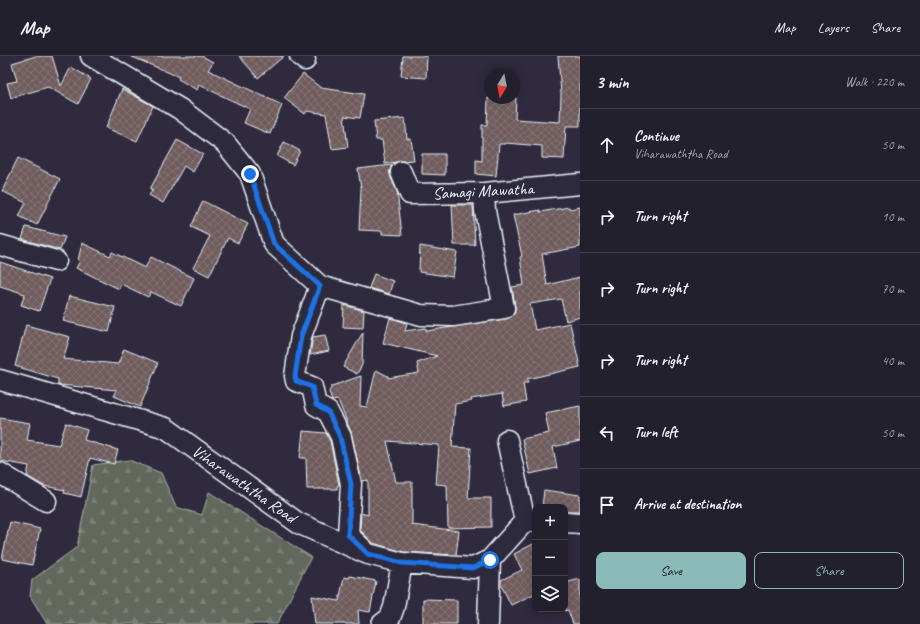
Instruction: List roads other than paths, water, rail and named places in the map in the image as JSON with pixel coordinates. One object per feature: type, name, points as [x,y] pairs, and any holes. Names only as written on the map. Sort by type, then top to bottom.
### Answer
[{"type":"street","points":[[91,56],[180,109],[225,143],[250,174],[274,244],[320,286],[421,315],[453,316],[504,308],[485,211],[484,193]]},
{"type":"street","name":"Samagi Mawatha","points":[[400,172],[410,194],[484,193],[580,184]]},
{"type":"street","points":[[0,245],[56,261]]},
{"type":"street","points":[[320,286],[301,336],[295,376],[296,381],[312,387],[316,405],[328,412],[340,437],[351,484],[348,535],[368,554]]},
{"type":"street","name":"Viharawaththa Road","points":[[0,380],[166,428],[298,523],[368,554],[402,563],[473,568],[490,560]]},
{"type":"street","points":[[488,624],[490,560],[530,521],[507,440]]},
{"type":"street","points":[[0,473],[46,501]]},
{"type":"street","points":[[568,522],[580,523]]},
{"type":"street","points":[[382,624],[390,618],[394,607],[402,563]]}]
